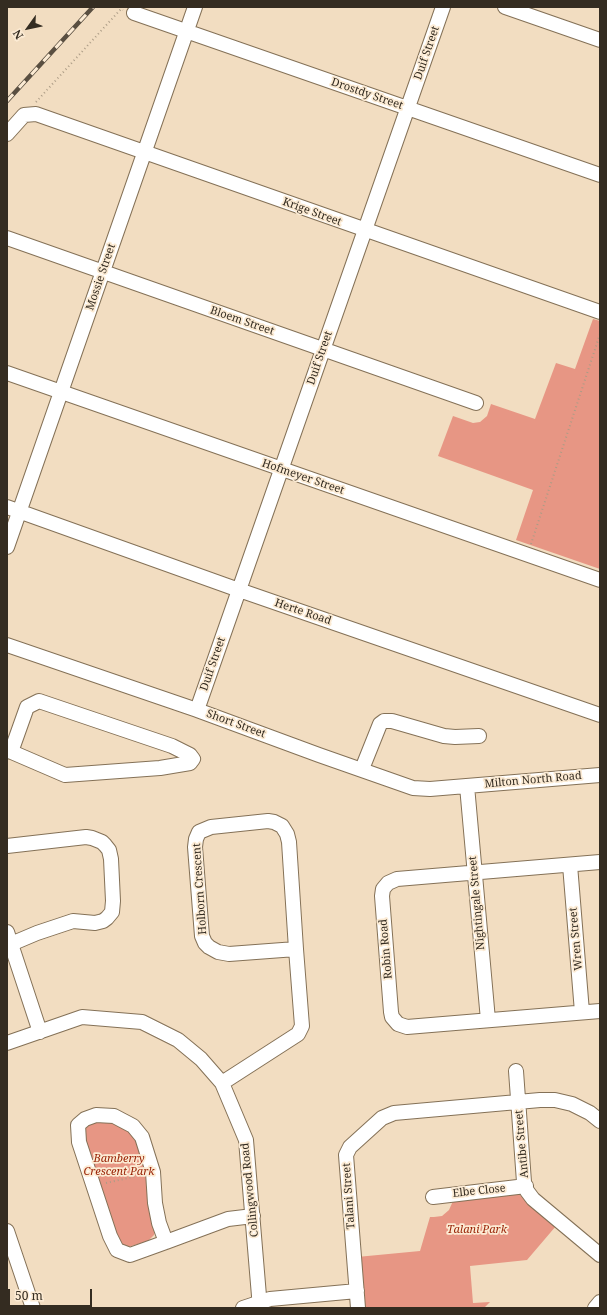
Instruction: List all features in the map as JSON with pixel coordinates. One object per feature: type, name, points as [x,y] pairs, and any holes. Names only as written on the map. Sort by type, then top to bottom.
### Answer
[{"type":"street","name":"Mossie Street","points":[[7,547],[13,509],[61,392],[195,7]]},
{"type":"street","name":"Duif Street","points":[[197,710],[443,7]]},
{"type":"street","points":[[505,7],[600,40]]},
{"type":"street","name":"Drostdy Street","points":[[134,13],[600,175]]},
{"type":"street","name":"Krige Street","points":[[24,115],[36,114],[600,312]]},
{"type":"street","points":[[7,134],[24,115]]},
{"type":"street","name":"Bloem Street","points":[[7,238],[476,403]]},
{"type":"street","name":"Hofmeyer Street","points":[[7,373],[600,580]]},
{"type":"street","name":"Herte Road","points":[[13,509],[239,590],[600,715]]},
{"type":"street","name":"Short Street","points":[[7,645],[197,710],[413,788],[430,789],[467,786]]},
{"type":"street","points":[[39,701],[172,746],[190,755],[193,759],[190,763],[160,768],[65,775],[9,751],[27,707],[39,701]]},
{"type":"street","points":[[362,769],[380,724],[384,721],[392,721],[455,738],[479,736]]},
{"type":"street","name":"Milton North Road","points":[[467,786],[600,775]]},
{"type":"street","name":"Nightingale Street","points":[[467,786],[488,1020]]},
{"type":"street","name":"Holborn Crescent","points":[[222,1083],[298,1034],[302,1026],[289,842],[285,829],[278,824],[268,821],[211,827],[199,832],[195,847],[200,924],[205,943],[218,952],[229,954],[296,949]]},
{"type":"street","points":[[7,846],[86,837],[92,838],[102,842],[109,850],[112,866],[112,912],[103,921],[73,921],[37,933],[9,938],[40,1032]]},
{"type":"street","name":"Robin Road","points":[[600,862],[397,879],[388,883],[382,896],[391,1012],[392,1017],[398,1024],[407,1027],[600,1011]]},
{"type":"street","name":"Wren Street","points":[[570,865],[582,1012]]},
{"type":"street","name":"Collingwood Road","points":[[7,1043],[82,1017],[142,1022],[178,1040],[201,1059],[222,1083],[246,1140],[260,1305]]},
{"type":"street","name":"Antibe Street","points":[[516,1071],[526,1186],[530,1196],[600,1255]]},
{"type":"street","name":"Talani Street","points":[[358,1308],[346,1155],[350,1147],[382,1118],[390,1113],[555,1100],[572,1104],[590,1113],[600,1122]]},
{"type":"street","points":[[166,1242],[159,1223],[155,1203],[153,1172],[142,1138],[133,1126],[114,1116],[96,1115],[85,1119],[78,1125],[79,1142],[110,1236],[117,1250],[130,1255],[166,1242],[228,1219],[253,1216]]},
{"type":"street","name":"Elbe Close","points":[[433,1197],[526,1186]]},
{"type":"street","points":[[7,1231],[33,1308]]},
{"type":"street","points":[[243,1308],[260,1305],[270,1299],[357,1291]]},
{"type":"street","points":[[594,1308],[600,1302]]},
{"type":"path","points":[[24,115],[121,9],[134,13]]},
{"type":"path","points":[[527,555],[600,334]]},
{"type":"path","points":[[93,1186],[153,1172]]},
{"type":"green space","points":[[593,319],[600,321],[600,569],[516,540],[533,490],[438,456],[453,416],[473,423],[480,422],[487,416],[491,404],[535,419],[556,363],[575,369]]},
{"type":"green space","name":"Bamberry Crescent Park","points":[[114,1120],[135,1137],[147,1167],[155,1231],[154,1235],[148,1241],[128,1247],[119,1243],[81,1127],[85,1122]]},
{"type":"green space","name":"Talani Park","points":[[516,1193],[556,1226],[527,1260],[470,1266],[473,1303],[490,1302],[484,1308],[362,1308],[357,1257],[420,1251],[430,1217],[442,1216],[449,1210],[453,1201]]},
{"type":"railway","points":[[7,101],[93,7]]}]
